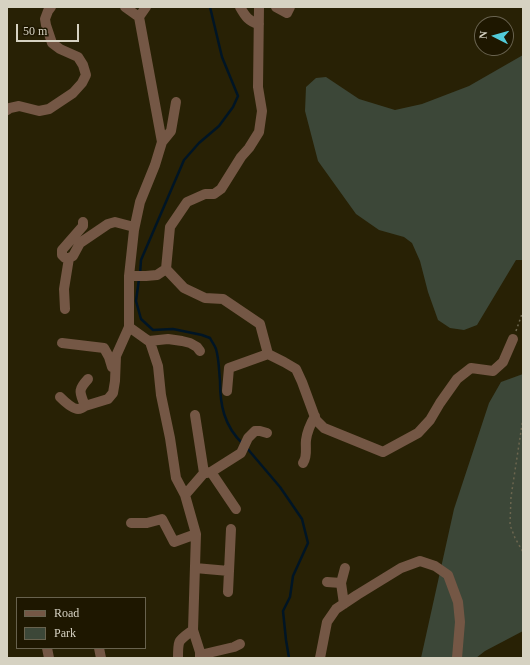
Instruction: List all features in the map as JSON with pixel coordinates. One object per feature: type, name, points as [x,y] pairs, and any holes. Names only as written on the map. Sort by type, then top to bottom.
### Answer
[{"type":"street","points":[[7,110],[19,106],[39,111],[49,110],[73,93],[86,76],[83,65],[78,57],[60,49],[52,43],[45,19],[51,7]]},
{"type":"street","points":[[125,7],[139,17],[162,142]]},
{"type":"street","points":[[139,17],[146,7]]},
{"type":"street","points":[[240,7],[243,13],[252,22],[259,24]]},
{"type":"street","points":[[259,7],[258,87],[262,111],[259,132],[221,189],[214,194],[206,194],[187,202],[170,227],[166,269],[184,288],[206,298],[223,299],[260,324],[268,354]]},
{"type":"street","points":[[276,7],[287,13],[290,7]]},
{"type":"street","points":[[60,397],[75,408],[79,409],[108,399],[113,393],[116,356],[129,327],[134,227],[140,202],[155,165],[162,142],[171,131],[176,102]]},
{"type":"street","points":[[69,258],[65,258],[62,255],[62,250],[83,226],[83,222]]},
{"type":"street","points":[[65,309],[64,289],[69,258],[73,256],[80,243],[108,224],[115,222],[134,227]]},
{"type":"street","points":[[131,276],[157,275],[166,269]]},
{"type":"street","points":[[129,327],[150,342],[158,366],[161,395],[170,438],[176,478],[185,495],[196,534],[194,630],[200,657],[240,644]]},
{"type":"street","points":[[149,341],[168,339],[186,342],[197,347],[200,351]]},
{"type":"street","points":[[227,391],[229,368],[268,354],[296,369],[314,416],[324,428],[383,452],[418,433],[430,420],[457,379],[472,368],[492,371],[503,362],[513,339]]},
{"type":"street","points":[[62,343],[104,348],[110,356],[112,368],[115,372]]},
{"type":"street","points":[[85,406],[80,391],[81,386],[88,379]]},
{"type":"street","points":[[195,416],[208,472],[236,509]]},
{"type":"street","points":[[303,463],[306,455],[306,440],[314,416]]},
{"type":"street","points":[[185,495],[208,472],[241,454],[248,438],[255,431],[267,433]]},
{"type":"street","points":[[131,523],[147,523],[162,519],[174,542],[196,534]]},
{"type":"street","points":[[228,592],[231,529]]},
{"type":"street","points":[[320,658],[327,622],[336,609],[400,568],[420,561],[435,566],[448,575],[458,602],[460,622],[457,658]]},
{"type":"street","points":[[195,568],[229,571]]},
{"type":"street","points":[[344,604],[341,583],[345,568]]},
{"type":"street","points":[[327,582],[341,583]]},
{"type":"street","points":[[178,658],[178,644],[180,640],[194,630]]},
{"type":"path","points":[[513,339],[523,311]]},
{"type":"path","points":[[523,418],[511,497],[510,525],[523,552]]},
{"type":"green space","points":[[523,55],[523,260],[516,260],[477,325],[464,330],[450,328],[438,320],[428,292],[420,261],[412,243],[404,237],[379,230],[356,214],[318,161],[305,111],[306,87],[316,78],[326,77],[359,99],[395,110],[422,104],[469,86]]},
{"type":"green space","points":[[523,374],[523,631],[485,651],[476,658],[421,658],[454,509],[489,403],[501,382]]},
{"type":"waterway","points":[[140,274],[141,260],[184,160],[199,143],[219,126],[233,107],[238,96],[222,57],[210,7]]},
{"type":"waterway","points":[[139,279],[136,301],[141,319],[153,330],[173,329],[210,338],[216,348],[218,357],[221,398],[224,415],[231,430],[243,444]]},
{"type":"waterway","points":[[246,447],[280,487],[302,519],[308,543],[293,576],[290,597],[283,611],[289,658]]}]
